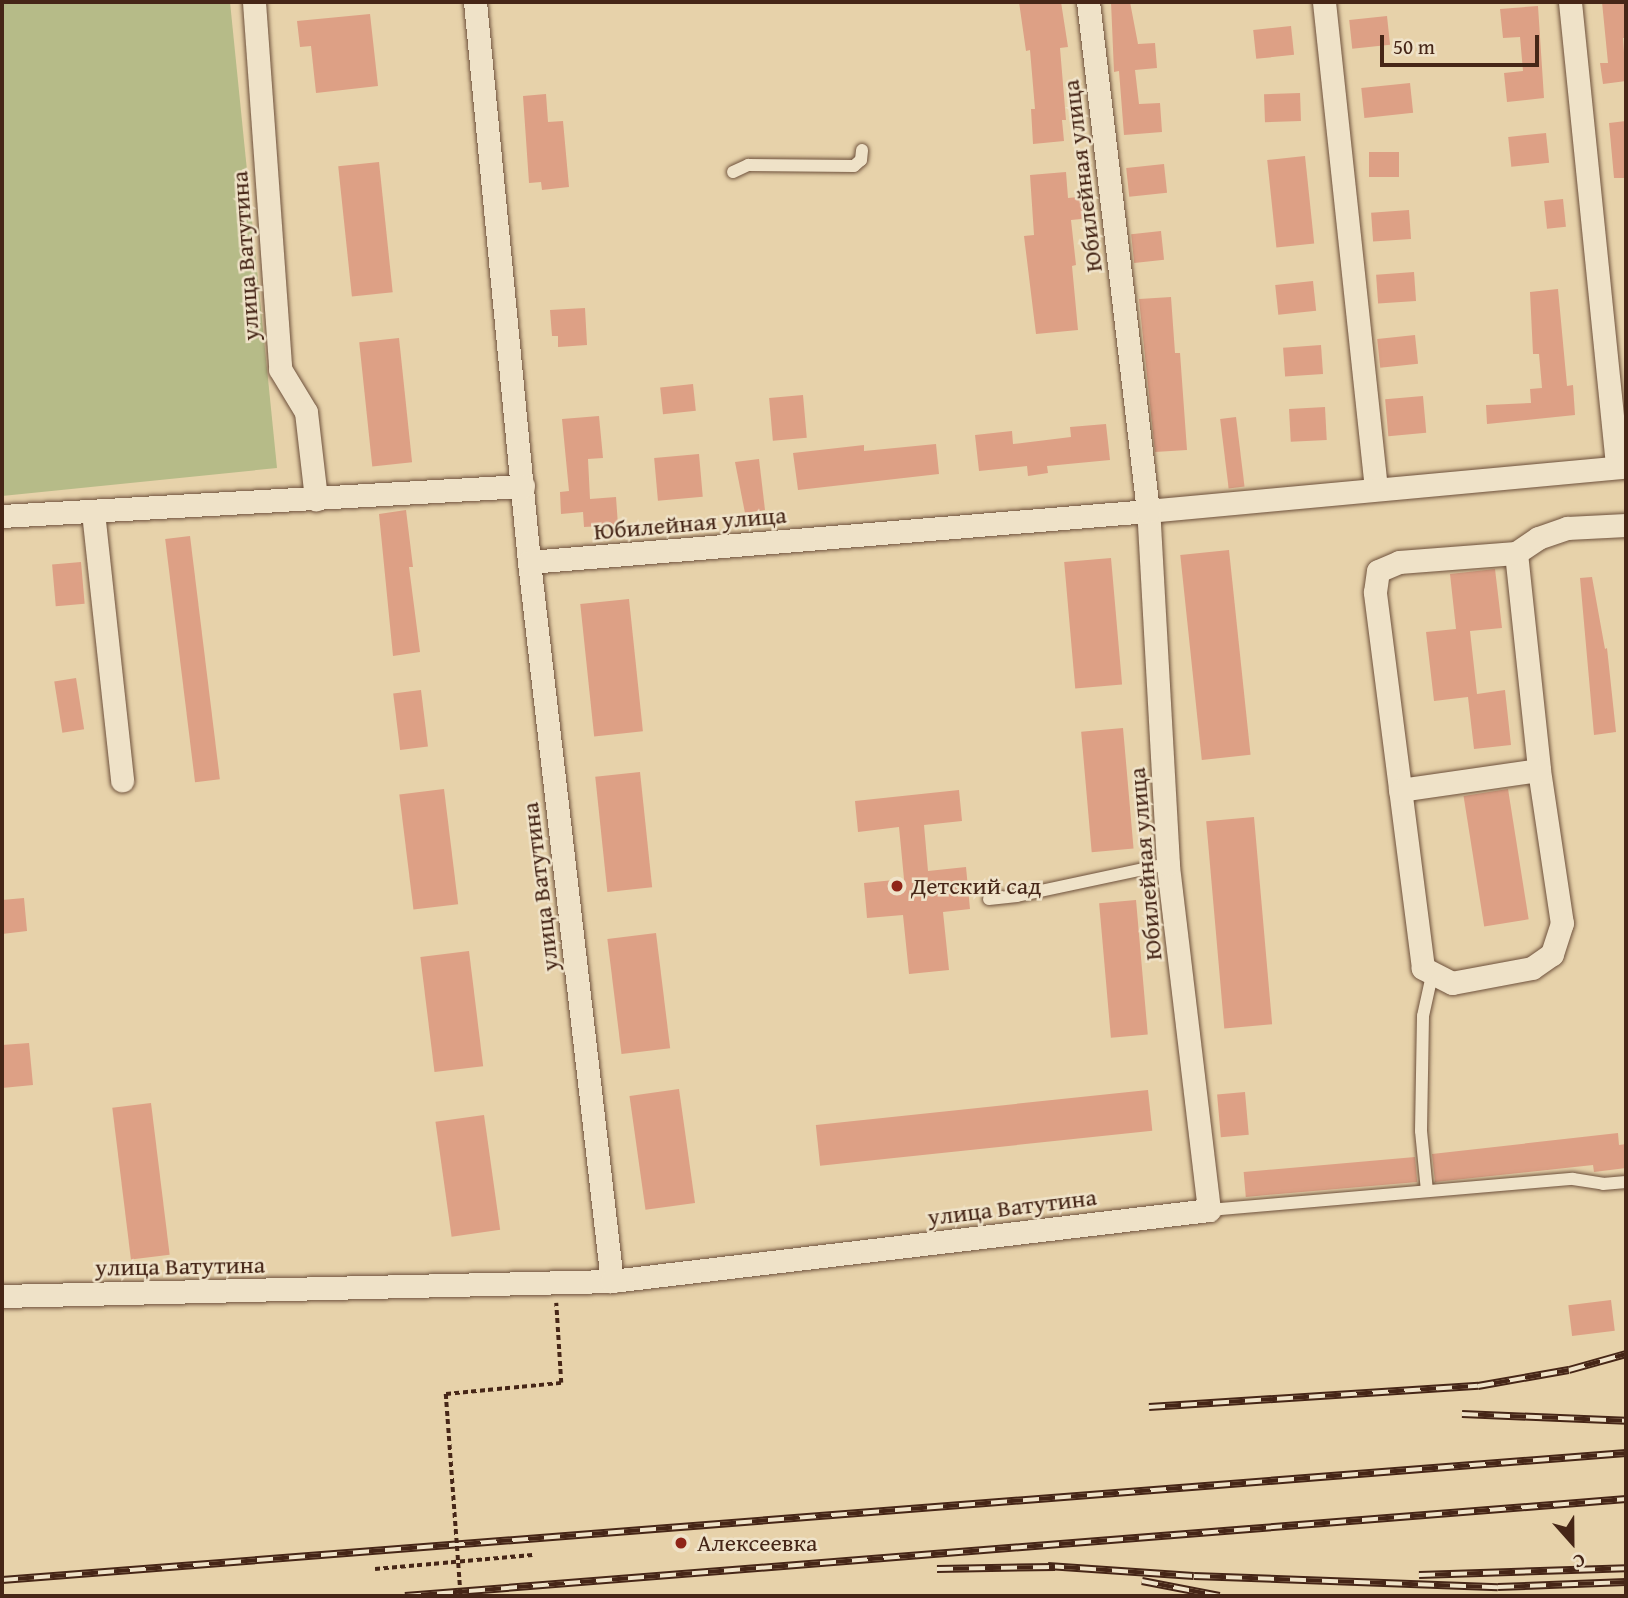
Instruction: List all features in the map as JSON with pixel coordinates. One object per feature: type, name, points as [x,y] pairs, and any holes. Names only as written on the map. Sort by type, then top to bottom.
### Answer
[{"type":"street","name":"улица Ватутина","points":[[254,2],[280,369],[306,412],[316,499]]},
{"type":"street","name":"улица Ватутина","points":[[475,2],[529,562],[612,1281]]},
{"type":"street","name":"Юбилейная улица","points":[[1088,2],[1147,511],[1168,864],[1209,1210]]},
{"type":"street","points":[[1324,2],[1376,488]]},
{"type":"street","name":"Юбилейная улица","points":[[529,562],[1147,511],[1622,467],[1570,2]]},
{"type":"street","points":[[2,516],[523,486]]},
{"type":"street","points":[[93,512],[122,780]]},
{"type":"street","points":[[1516,553],[1539,769],[1562,923],[1552,954],[1532,968],[1452,983],[1423,968],[1375,592],[1378,571],[1399,562],[1516,553],[1538,538],[1567,528],[1626,525]]},
{"type":"street","points":[[1400,790],[1539,769]]},
{"type":"street","name":"улица Ватутина","points":[[2,1296],[612,1281],[1209,1210]]},
{"type":"lane","points":[[733,172],[748,165],[853,166],[861,160],[862,150]]},
{"type":"lane","points":[[989,899],[1017,896],[1168,864]]},
{"type":"lane","points":[[1427,1191],[1420,1131],[1422,1042],[1423,1016],[1432,975]]},
{"type":"lane","points":[[1209,1210],[1573,1179],[1603,1184],[1626,1182]]},
{"type":"path","points":[[461,1596],[446,1395],[561,1383],[554,1283]]},
{"type":"path","points":[[375,1569],[532,1555]]},
{"type":"green space","points":[[2,2],[230,2],[277,468],[2,496]]},
{"type":"building","points":[[1019,2],[1061,2],[1068,47],[1060,48],[1066,120],[1062,120],[1064,141],[1033,144],[1031,109],[1035,109],[1030,50],[1026,51]]},
{"type":"building","points":[[1111,2],[1130,2],[1138,44],[1155,43],[1157,68],[1135,70],[1139,104],[1160,103],[1162,132],[1124,135],[1119,71],[1114,72]]},
{"type":"building","points":[[1602,2],[1626,2],[1626,38],[1623,38],[1626,81],[1603,84],[1600,63],[1608,63]]},
{"type":"building","points":[[1538,6],[1544,98],[1507,102],[1504,73],[1523,71],[1520,37],[1503,38],[1500,9]]},
{"type":"building","points":[[370,14],[378,86],[316,93],[311,46],[300,47],[297,21]]},
{"type":"building","points":[[1387,16],[1390,45],[1352,49],[1349,20]]},
{"type":"building","points":[[1291,26],[1294,55],[1256,59],[1253,30]]},
{"type":"building","points":[[1410,83],[1413,113],[1364,118],[1361,88]]},
{"type":"building","points":[[1300,93],[1301,121],[1265,122],[1264,94]]},
{"type":"building","points":[[546,94],[548,122],[563,121],[569,187],[542,190],[541,182],[529,183],[523,96]]},
{"type":"building","points":[[1626,121],[1626,178],[1614,178],[1609,123]]},
{"type":"building","points":[[1546,133],[1549,163],[1511,167],[1508,137]]},
{"type":"building","points":[[1369,152],[1399,152],[1399,177],[1369,177]]},
{"type":"building","points":[[1305,156],[1314,244],[1276,247],[1267,160]]},
{"type":"building","points":[[379,162],[393,292],[352,297],[338,166]]},
{"type":"building","points":[[1164,164],[1167,193],[1129,197],[1126,168]]},
{"type":"building","points":[[1066,172],[1068,198],[1089,196],[1091,218],[1071,220],[1076,265],[1072,266],[1078,330],[1036,334],[1024,236],[1034,235],[1030,175]]},
{"type":"building","points":[[1563,199],[1566,227],[1547,229],[1544,201]]},
{"type":"building","points":[[1409,210],[1411,239],[1373,242],[1371,213]]},
{"type":"building","points":[[1161,231],[1164,260],[1134,263],[1131,234]]},
{"type":"building","points":[[1414,272],[1416,301],[1378,304],[1376,275]]},
{"type":"building","points":[[1313,281],[1316,311],[1278,315],[1275,285]]},
{"type":"building","points":[[1558,289],[1567,386],[1573,385],[1575,415],[1487,424],[1486,405],[1531,403],[1530,389],[1542,388],[1539,354],[1533,354],[1530,292]]},
{"type":"building","points":[[1171,297],[1175,353],[1180,353],[1187,450],[1155,452],[1139,299]]},
{"type":"building","points":[[585,308],[587,345],[558,347],[558,336],[552,336],[550,310]]},
{"type":"building","points":[[1415,335],[1418,364],[1380,368],[1377,339]]},
{"type":"building","points":[[399,338],[412,462],[372,466],[359,342]]},
{"type":"building","points":[[1321,345],[1323,374],[1285,377],[1283,348]]},
{"type":"building","points":[[693,384],[696,411],[663,414],[660,387]]},
{"type":"building","points":[[803,395],[807,438],[773,441],[769,398]]},
{"type":"building","points":[[1423,396],[1426,433],[1388,436],[1385,399]]},
{"type":"building","points":[[1325,407],[1327,440],[1291,442],[1289,409]]},
{"type":"building","points":[[599,416],[603,458],[588,459],[590,499],[616,497],[618,525],[584,527],[583,512],[561,514],[560,492],[569,491],[562,419]]},
{"type":"building","points":[[1236,417],[1245,486],[1229,488],[1220,419]]},
{"type":"building","points":[[1106,424],[1110,460],[1047,466],[1048,473],[1028,476],[1027,466],[979,471],[975,435],[1012,431],[1013,444],[1071,437],[1070,427]]},
{"type":"building","points":[[936,444],[939,474],[798,490],[793,453],[864,445],[864,451]]},
{"type":"building","points":[[699,454],[703,497],[658,501],[654,458]]},
{"type":"building","points":[[759,459],[765,510],[745,513],[735,462]]},
{"type":"building","points":[[406,510],[413,567],[409,567],[420,652],[393,656],[379,514]]},
{"type":"building","points":[[190,536],[220,779],[195,782],[165,539]]},
{"type":"building","points":[[1229,550],[1251,755],[1202,760],[1180,555]]},
{"type":"building","points":[[1111,558],[1122,685],[1075,689],[1064,562]]},
{"type":"building","points":[[81,562],[85,604],[56,606],[52,565]]},
{"type":"building","points":[[1495,569],[1502,628],[1470,631],[1477,694],[1505,690],[1511,745],[1474,749],[1468,697],[1434,701],[1426,632],[1456,629],[1450,574]]},
{"type":"building","points":[[1592,577],[1605,649],[1607,648],[1616,732],[1594,735],[1580,578]]},
{"type":"building","points":[[629,599],[643,731],[594,736],[580,604]]},
{"type":"building","points":[[76,678],[84,729],[62,733],[54,681]]},
{"type":"building","points":[[421,690],[428,747],[400,750],[393,693]]},
{"type":"building","points":[[1123,728],[1134,849],[1092,852],[1081,732]]},
{"type":"building","points":[[640,772],[652,887],[607,892],[595,777]]},
{"type":"building","points":[[444,789],[458,904],[413,910],[399,794]]},
{"type":"building","points":[[1508,789],[1529,919],[1484,926],[1464,796]]},
{"type":"building","points":[[959,790],[962,821],[924,825],[928,871],[966,867],[970,909],[943,912],[949,970],[909,974],[903,915],[867,918],[864,883],[904,879],[899,827],[858,832],[855,801]]},
{"type":"building","points":[[1254,817],[1272,1024],[1224,1028],[1206,821]]},
{"type":"building","points":[[24,898],[27,931],[2,934],[2,900]]},
{"type":"building","points":[[1136,900],[1148,1034],[1111,1038],[1099,903]]},
{"type":"building","points":[[656,933],[670,1048],[622,1054],[607,939]]},
{"type":"building","points":[[469,951],[483,1066],[435,1072],[420,957]]},
{"type":"building","points":[[29,1043],[33,1085],[2,1088],[2,1045]]},
{"type":"building","points":[[679,1089],[695,1203],[645,1210],[629,1096]]},
{"type":"building","points":[[1148,1090],[1152,1131],[820,1166],[816,1125]]},
{"type":"building","points":[[1245,1092],[1249,1135],[1221,1137],[1217,1094]]},
{"type":"building","points":[[151,1103],[170,1255],[131,1260],[112,1108]]},
{"type":"building","points":[[484,1115],[500,1230],[452,1237],[435,1122]]},
{"type":"building","points":[[1618,1133],[1619,1145],[1626,1144],[1626,1168],[1594,1172],[1593,1165],[1435,1182],[1432,1154]]},
{"type":"building","points":[[1415,1157],[1417,1182],[1246,1197],[1244,1172]]},
{"type":"building","points":[[1611,1300],[1615,1331],[1572,1336],[1568,1305]]},
{"type":"railway","points":[[1149,1407],[1478,1386],[1569,1370],[1626,1354]]},
{"type":"railway","points":[[1462,1414],[1626,1421]]},
{"type":"railway","points":[[2,1580],[1626,1453]]},
{"type":"railway","points":[[405,1596],[1626,1499]]},
{"type":"railway","points":[[1048,1566],[1194,1576],[1498,1587],[1626,1582]]},
{"type":"railway","points":[[937,1569],[1055,1567]]},
{"type":"railway","points":[[1419,1575],[1626,1568]]},
{"type":"railway","points":[[1142,1581],[1220,1596]]},
{"type":"place","name":"Детский сад","points":[[897,886]]},
{"type":"place","name":"Алексеевка","points":[[681,1543]]}]
